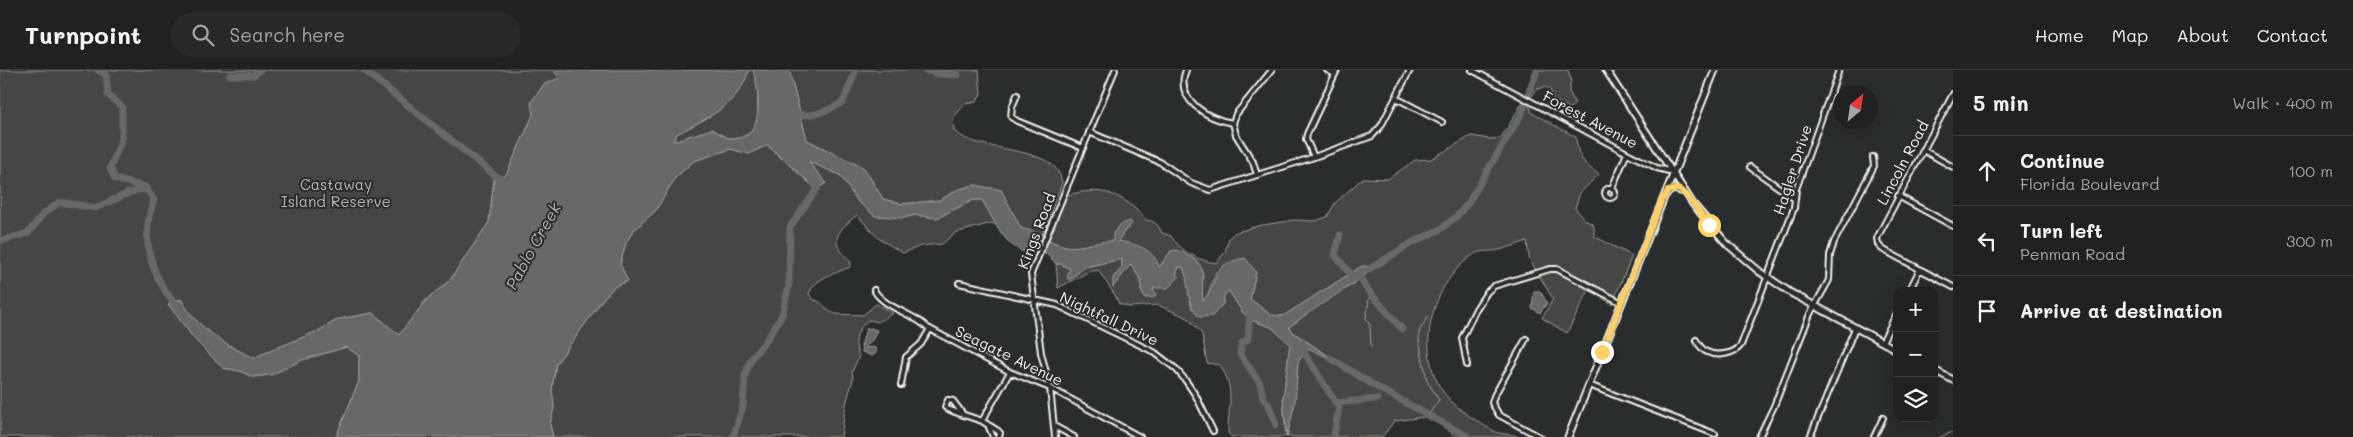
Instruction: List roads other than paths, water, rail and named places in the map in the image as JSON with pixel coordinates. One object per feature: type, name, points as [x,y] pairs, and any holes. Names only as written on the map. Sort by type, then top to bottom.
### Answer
[{"type":"street","name":"Kings Road","points":[[1055,437],[1050,388],[1040,353],[1031,274],[1038,252],[1115,70]]},
{"type":"street","points":[[1186,70],[1183,81],[1188,99],[1205,113],[1233,123]]},
{"type":"street","points":[[1257,175],[1253,162],[1236,135],[1233,123],[1236,114],[1272,70]]},
{"type":"street","points":[[1314,157],[1306,139],[1336,72],[1327,70]]},
{"type":"street","points":[[1090,132],[1160,162],[1200,187],[1210,190],[1314,157],[1372,136],[1381,126],[1410,70]]},
{"type":"street","points":[[1606,70],[1686,194],[1703,218],[1727,244],[1766,277],[1893,348]]},
{"type":"street","points":[[1568,437],[1715,70]]},
{"type":"street","name":"Hagler Drive","points":[[1696,340],[1702,349],[1710,354],[1730,353],[1738,348],[1794,208],[1795,199],[1839,70]]},
{"type":"street","name":"Forest Avenue","points":[[1475,71],[1626,153],[1657,168],[1673,172]]},
{"type":"street","name":"Lincoln Road","points":[[1920,269],[1882,249],[1878,244],[1877,238],[1953,94]]},
{"type":"street","points":[[1017,95],[1012,107],[1011,116],[1017,121],[1083,148]]},
{"type":"street","points":[[1396,98],[1442,122]]},
{"type":"street","points":[[1948,104],[1953,107]]},
{"type":"street","points":[[1922,150],[1953,167]]},
{"type":"street","points":[[1612,188],[1626,153]]},
{"type":"street","points":[[1759,437],[1774,406],[1815,306],[1829,280],[1830,250],[1874,166],[1874,157]]},
{"type":"street","points":[[1750,167],[1795,199]]},
{"type":"street","points":[[1662,200],[1668,191],[1673,189],[1678,189],[1686,194]]},
{"type":"street","points":[[1898,196],[1953,226]]},
{"type":"street","points":[[1467,365],[1462,338],[1476,310],[1494,286],[1550,269],[1557,269],[1622,302]]},
{"type":"street","points":[[1910,287],[1920,269],[1953,287]]},
{"type":"street","name":"Nightfall Drive","points":[[959,282],[1057,305],[1141,345],[1165,360],[1186,381],[1196,396],[1213,431]]},
{"type":"street","name":"Seagate Avenue","points":[[874,290],[878,298],[920,320],[930,329],[1010,372],[1050,388],[1140,437]]},
{"type":"street","points":[[1882,342],[1893,321]]},
{"type":"street","points":[[1810,437],[1855,328]]},
{"type":"street","points":[[901,385],[906,357],[921,344],[930,329]]},
{"type":"street","points":[[1526,339],[1494,396],[1492,403],[1499,415],[1540,437]]},
{"type":"street","points":[[982,421],[1010,372]]},
{"type":"street","points":[[1938,372],[1953,380]]},
{"type":"street","points":[[1589,384],[1715,434]]},
{"type":"street","points":[[962,413],[982,421],[1000,433],[999,437]]},
{"type":"street","points":[[1874,437],[1884,418]]},
{"type":"street","points":[[988,425],[994,437]]},
{"type":"street","points":[[1054,426],[1074,437]]},
{"type":"water","name":"Pablo Creek","points":[[557,70],[749,70],[744,82],[730,102],[711,116],[677,134],[673,141],[712,129],[729,138],[741,138],[749,133],[755,125],[758,114],[757,90],[753,70],[789,70],[807,140],[864,168],[883,199],[902,204],[940,200],[957,190],[974,185],[1001,190],[1021,228],[1035,232],[1043,244],[1050,240],[1065,246],[1081,246],[1113,241],[1113,233],[1120,225],[1130,221],[1132,223],[1118,241],[1143,248],[1153,256],[1159,267],[1171,251],[1176,250],[1196,260],[1200,265],[1203,275],[1203,301],[1221,269],[1226,264],[1245,258],[1256,272],[1250,299],[1271,315],[1283,316],[1362,266],[1377,266],[1289,327],[1294,333],[1337,362],[1308,348],[1298,362],[1295,401],[1287,437],[1283,398],[1290,344],[1271,327],[1254,321],[1243,313],[1229,291],[1224,295],[1223,304],[1212,316],[1199,317],[1190,299],[1183,267],[1179,267],[1176,274],[1179,277],[1168,288],[1154,288],[1155,297],[1145,298],[1141,291],[1141,281],[1131,264],[1113,287],[1113,278],[1122,268],[1122,259],[1084,267],[1069,280],[1067,277],[1070,269],[1061,264],[1056,264],[1047,253],[1042,253],[1038,250],[1035,253],[1025,252],[1009,242],[1002,235],[982,200],[973,200],[937,218],[915,215],[904,218],[875,216],[858,202],[840,175],[809,162],[826,183],[817,189],[767,145],[749,154],[731,149],[694,161],[675,178],[656,210],[633,231],[626,243],[620,264],[628,281],[614,287],[603,299],[556,364],[552,389],[554,407],[550,425],[553,437],[336,437],[359,381],[359,356],[346,347],[302,360],[271,375],[252,377],[240,371],[223,368],[195,340],[168,304],[181,299],[203,327],[222,341],[253,358],[318,331],[339,319],[373,313],[399,335],[427,299],[450,280],[489,222],[494,179],[506,175],[533,115],[531,102],[544,84],[560,78],[555,73]]},
{"type":"water","points":[[1534,291],[1540,291],[1547,303],[1540,313],[1532,308]]},
{"type":"water","points":[[866,329],[877,330],[873,339],[865,348],[873,347],[876,349],[876,353],[872,356],[862,352],[861,346]]},
{"type":"waterway","points":[[98,70],[106,74],[108,95],[122,107],[122,139],[110,168],[115,179],[145,187]]},
{"type":"waterway","points":[[230,75],[254,75],[260,70]]},
{"type":"waterway","points":[[364,70],[498,178],[506,180]]},
{"type":"waterway","points":[[794,112],[806,115],[812,114],[825,111],[843,102],[856,70]]},
{"type":"waterway","points":[[925,70],[938,74],[958,75]]},
{"type":"waterway","points":[[1368,270],[1410,244],[1439,230],[1456,217],[1468,203],[1522,113],[1537,70]]},
{"type":"waterway","points":[[733,437],[743,406],[745,375],[751,359],[766,341],[782,315],[789,285],[790,227],[817,189],[813,181]]},
{"type":"waterway","points":[[0,241],[28,233],[43,214],[60,202],[95,208],[129,193],[146,188],[154,200],[148,229],[150,257],[161,284],[179,308]]},
{"type":"waterway","points":[[1340,235],[1335,255],[1354,278]]},
{"type":"waterway","points":[[1359,275],[1366,288],[1402,329]]},
{"type":"waterway","points":[[1370,293],[1366,318],[1370,326],[1371,347]]},
{"type":"waterway","points":[[1250,312],[1248,339],[1242,343],[1240,354],[1260,383],[1263,398],[1269,405],[1276,425]]},
{"type":"waterway","points":[[1428,316],[1419,332],[1419,340],[1427,381],[1439,400],[1428,415]]},
{"type":"waterway","points":[[1303,343],[1305,354],[1339,408],[1334,434]]},
{"type":"waterway","points":[[1330,358],[1380,389],[1469,437]]},
{"type":"waterway","points":[[1336,403],[1377,399]]},
{"type":"waterway","points":[[1940,437],[1953,432]]},
{"type":"park label","name":"Castaway Island Reserve","points":[[336,194]]}]
